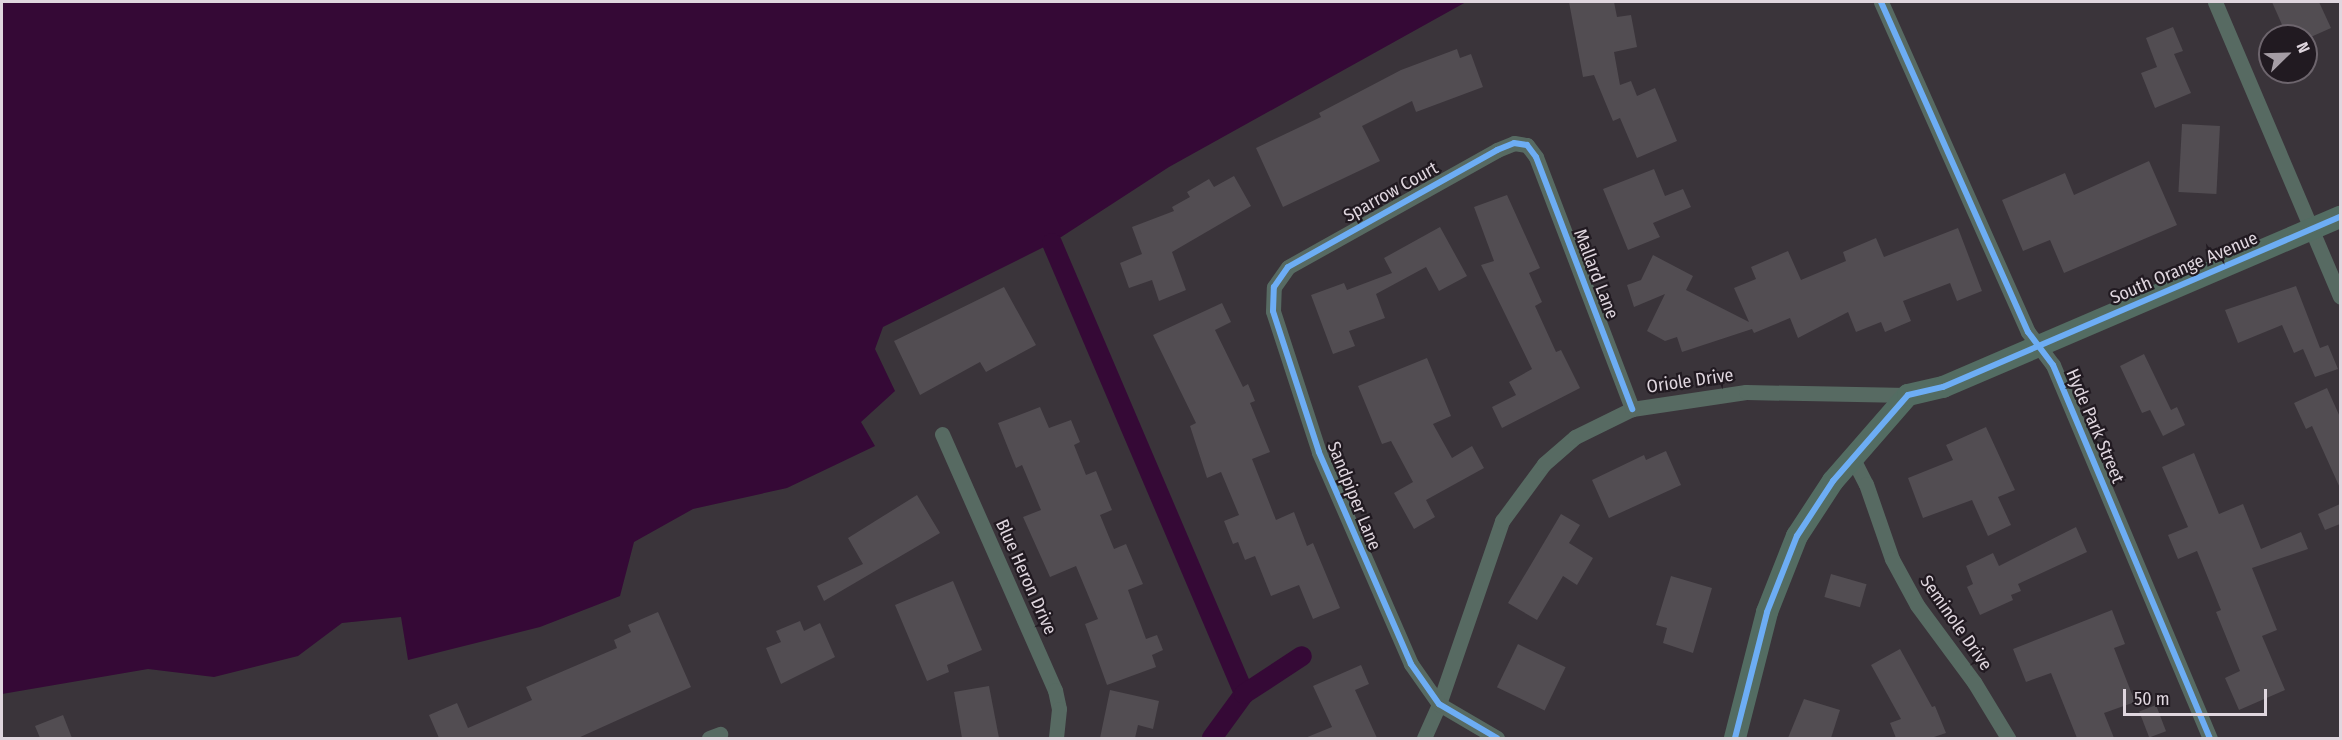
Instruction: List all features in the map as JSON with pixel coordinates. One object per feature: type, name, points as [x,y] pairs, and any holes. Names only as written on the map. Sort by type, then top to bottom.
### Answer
[{"type":"street","name":"Hyde Park Street","points":[[1881,2],[2023,321],[2039,347],[2054,365],[2210,738]]},
{"type":"street","points":[[2216,2],[2340,297]]},
{"type":"street","name":"Sparrow Court","points":[[1274,287],[1288,267],[1497,150],[1514,143],[1532,150]]},
{"type":"street","name":"Mallard Lane","points":[[1532,150],[1632,409]]},
{"type":"street","name":"South Orange Avenue","points":[[1908,395],[1943,387],[2340,218]]},
{"type":"street","name":"Sandpiper Lane","points":[[1274,287],[1273,311],[1319,452],[1411,664],[1439,704]]},
{"type":"street","name":"Oriole Drive","points":[[1424,738],[1439,704],[1493,542],[1515,499],[1544,465],[1575,437],[1632,409],[1746,392],[1908,395]]},
{"type":"street","points":[[1735,738],[1767,612],[1784,564],[1811,512],[1908,395]]},
{"type":"street","name":"Blue Heron Drive","points":[[942,434],[1054,690],[1059,709],[1056,738]]},
{"type":"street","name":"Seminole Drive","points":[[1853,459],[1866,484],[1892,559],[1917,605],[1974,682],[2008,738]]},
{"type":"street","points":[[1439,704],[1497,738]]},
{"type":"shaded area","points":[[2,2],[1466,2],[1169,167],[1052,243],[883,327],[875,349],[895,391],[861,422],[875,446],[787,488],[693,509],[634,542],[620,596],[540,627],[408,660],[401,617],[342,623],[298,656],[214,677],[148,669],[2,694]]},
{"type":"building","points":[[1569,2],[1614,2],[1617,17],[1631,15],[1637,47],[1614,52],[1620,85],[1631,81],[1637,96],[1655,88],[1677,141],[1637,158],[1620,118],[1613,121],[1594,75],[1583,77]]},
{"type":"building","points":[[2272,2],[2319,2],[2331,28],[2318,34],[2318,24],[2282,24]]},
{"type":"building","points":[[2173,27],[2183,51],[2174,54],[2191,93],[2155,108],[2141,73],[2157,67],[2146,38]]},
{"type":"building","points":[[1457,49],[1460,58],[1471,54],[1483,87],[1416,112],[1412,101],[1362,126],[1380,161],[1283,207],[1256,148],[1321,117],[1319,113],[1401,70]]},
{"type":"building","points":[[2182,124],[2220,126],[2216,194],[2178,192]]},
{"type":"building","points":[[2149,161],[2177,225],[2064,273],[2050,240],[2023,251],[2002,200],[2065,173],[2074,195]]},
{"type":"building","points":[[1654,169],[1665,196],[1683,189],[1691,207],[1653,223],[1660,237],[1628,250],[1603,189]]},
{"type":"building","points":[[1234,176],[1251,206],[1172,252],[1186,290],[1159,301],[1152,280],[1129,288],[1120,263],[1142,254],[1132,227],[1174,211],[1172,207],[1190,197],[1187,192],[1209,179],[1214,187]]},
{"type":"building","points":[[1507,195],[1540,268],[1529,273],[1542,302],[1535,306],[1556,352],[1561,350],[1580,388],[1502,428],[1492,407],[1516,395],[1509,382],[1532,369],[1481,265],[1494,261],[1474,207]]},
{"type":"building","points":[[1440,227],[1467,276],[1439,291],[1426,267],[1376,294],[1385,318],[1349,331],[1355,346],[1333,354],[1311,295],[1344,283],[1347,290],[1392,273],[1384,258]]},
{"type":"building","points":[[1958,228],[1982,291],[1957,301],[1950,283],[1903,301],[1911,321],[1885,332],[1881,322],[1856,332],[1848,312],[1798,338],[1790,318],[1754,333],[1752,329],[1682,352],[1677,337],[1665,341],[1647,331],[1665,294],[1634,307],[1627,285],[1641,280],[1653,255],[1693,276],[1686,290],[1749,322],[1734,288],[1756,279],[1751,267],[1788,251],[1801,280],[1846,261],[1843,252],[1876,238],[1884,257]]},
{"type":"building","points":[[2296,286],[2320,348],[2328,345],[2338,369],[2315,377],[2303,349],[2294,353],[2282,325],[2238,343],[2225,310]]},
{"type":"building","points":[[1004,287],[1036,345],[986,372],[980,362],[920,395],[894,341]]},
{"type":"building","points":[[1222,303],[1231,322],[1215,330],[1243,387],[1248,384],[1255,401],[1250,403],[1270,452],[1252,459],[1276,520],[1294,512],[1307,546],[1313,543],[1340,608],[1313,619],[1299,585],[1271,596],[1255,556],[1245,560],[1238,542],[1233,544],[1224,521],[1239,515],[1221,472],[1207,478],[1190,426],[1196,423],[1153,335]]},
{"type":"building","points":[[2144,354],[2171,410],[2177,407],[2185,425],[2163,436],[2150,410],[2142,413],[2120,366]]},
{"type":"building","points":[[1427,358],[1451,416],[1433,424],[1452,458],[1472,446],[1484,468],[1426,500],[1435,517],[1414,529],[1394,493],[1413,482],[1391,441],[1382,444],[1358,386]]},
{"type":"building","points":[[2327,388],[2340,417],[2340,488],[2312,426],[2306,429],[2294,403]]},
{"type":"building","points":[[1040,407],[1049,428],[1071,420],[1080,442],[1074,445],[1086,475],[1096,471],[1112,510],[1100,515],[1114,549],[1126,544],[1143,584],[1128,590],[1146,639],[1157,635],[1163,650],[1152,655],[1156,667],[1107,685],[1085,624],[1098,619],[1076,566],[1050,577],[1023,517],[1041,510],[1022,465],[1016,468],[998,423]]},
{"type":"building","points":[[1986,427],[2015,490],[1998,497],[2011,525],[1988,536],[1972,500],[1923,518],[1908,478],[1953,460],[1946,445]]},
{"type":"building","points":[[1666,451],[1681,485],[1609,518],[1592,480],[1644,455],[1646,460]]},
{"type":"building","points":[[2194,453],[2219,514],[2243,504],[2261,549],[2301,532],[2308,549],[2252,568],[2277,630],[2262,636],[2285,690],[2239,710],[2225,678],[2240,671],[2216,612],[2221,610],[2197,551],[2178,559],[2168,535],[2188,527],[2162,467]]},
{"type":"building","points":[[917,495],[940,533],[824,601],[817,586],[863,564],[848,538]]},
{"type":"building","points":[[2340,504],[2340,524],[2325,530],[2318,514]]},
{"type":"building","points":[[1561,514],[1580,525],[1569,543],[1593,558],[1577,585],[1563,576],[1537,620],[1508,603]]},
{"type":"building","points":[[2076,527],[2087,552],[2018,584],[2021,591],[2011,595],[2013,600],[1980,615],[1967,587],[1973,584],[1966,566],[1993,553],[1999,566]]},
{"type":"building","points":[[1831,574],[1867,584],[1860,607],[1824,597]]},
{"type":"building","points":[[1671,576],[1712,588],[1693,653],[1663,643],[1667,628],[1656,625]]},
{"type":"building","points":[[953,581],[982,650],[947,665],[949,672],[927,681],[895,605]]},
{"type":"building","points":[[2112,610],[2125,644],[2114,648],[2135,702],[2104,713],[2114,738],[2077,738],[2051,673],[2026,682],[2013,649]]},
{"type":"building","points":[[658,612],[691,687],[578,738],[439,738],[429,715],[457,703],[468,728],[532,700],[526,687],[617,648],[614,640],[631,632],[628,625]]},
{"type":"building","points":[[800,621],[804,631],[820,623],[835,657],[781,684],[766,648],[781,642],[776,631]]},
{"type":"building","points":[[1518,644],[1566,667],[1545,710],[1497,687]]},
{"type":"building","points":[[1900,649],[1932,707],[1935,706],[1946,733],[1931,738],[1896,738],[1890,723],[1901,719],[1871,665]]},
{"type":"building","points":[[1361,665],[1369,684],[1355,690],[1377,738],[1305,738],[1332,727],[1313,686]]},
{"type":"building","points":[[989,686],[999,738],[962,738],[954,692]]},
{"type":"building","points":[[1110,690],[1159,701],[1153,729],[1138,725],[1135,738],[1100,738]]},
{"type":"building","points":[[1804,699],[1840,710],[1831,738],[1788,738]]},
{"type":"building","points":[[2156,705],[2166,731],[2149,738],[2139,711]]},
{"type":"building","points":[[63,715],[72,738],[40,738],[35,726]]},
{"type":"waterway","points":[[1052,243],[1244,694]]},
{"type":"waterway","points":[[1212,738],[1244,694],[1302,656]]},
{"type":"cycle path","points":[[1881,2],[2028,332],[2053,365],[2210,738]]},
{"type":"cycle path","points":[[1497,738],[1439,704],[1411,664],[1319,452],[1273,311],[1274,287],[1288,267],[1497,150],[1514,143],[1527,145],[1536,157],[1632,409]]},
{"type":"cycle path","points":[[1735,738],[1767,612],[1797,536],[1833,481],[1908,395],[1943,387],[2340,217]]}]
